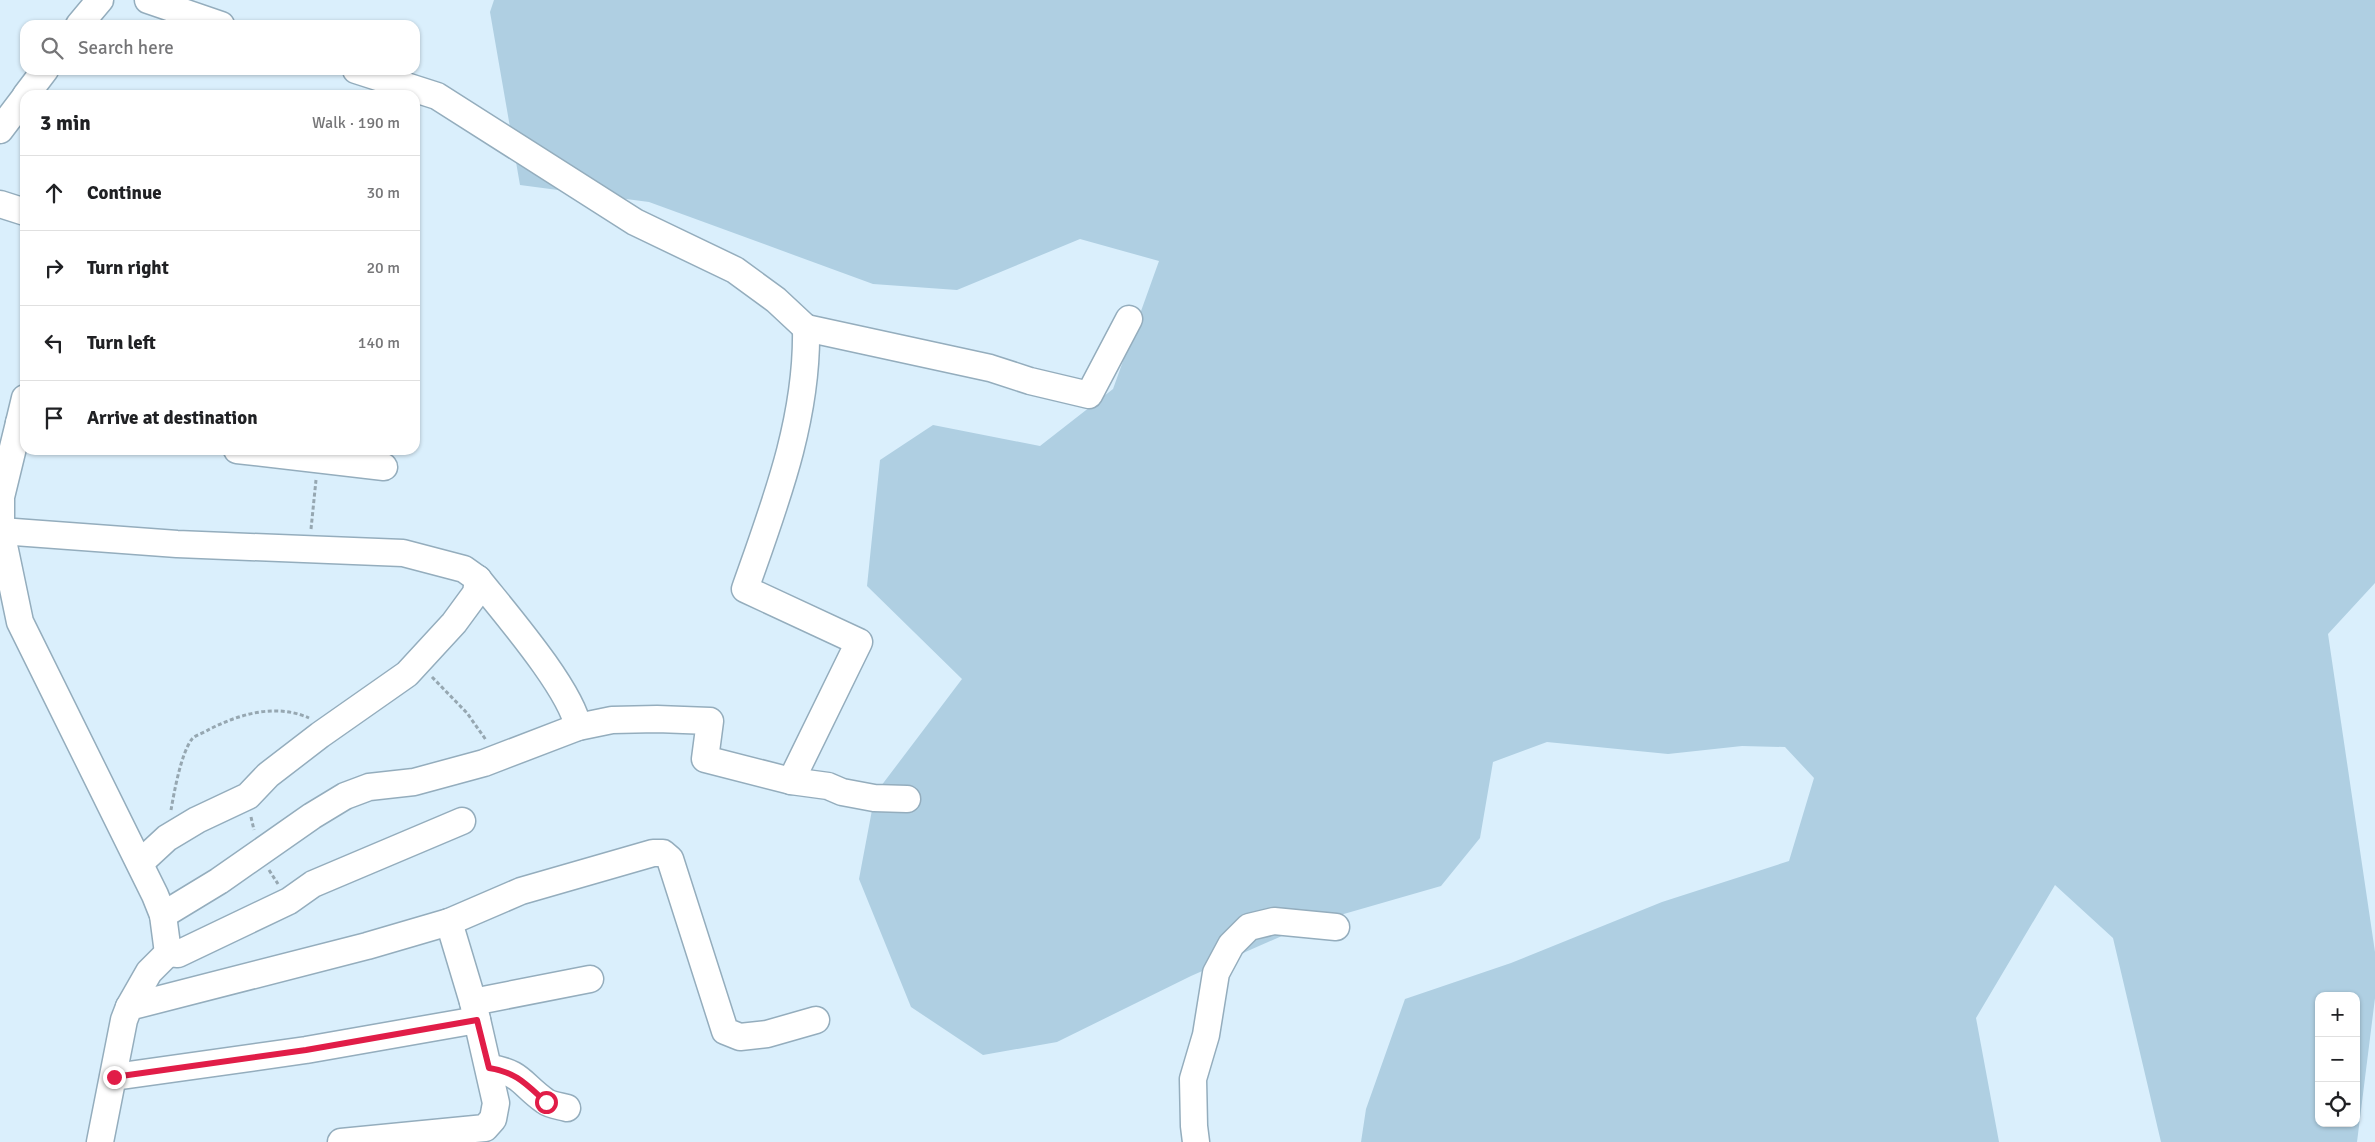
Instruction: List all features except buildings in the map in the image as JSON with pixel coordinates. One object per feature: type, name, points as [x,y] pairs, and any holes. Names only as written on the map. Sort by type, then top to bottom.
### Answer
[{"type":"street","points":[[83,20],[100,0]]},
{"type":"street","points":[[148,0],[206,20]]},
{"type":"street","points":[[30,90],[41,75]]},
{"type":"street","points":[[372,75],[418,90]]},
{"type":"street","points":[[420,91],[437,96],[635,222],[735,270],[776,300],[806,328],[990,368],[1030,381],[1089,395],[1129,319]]},
{"type":"street","points":[[0,130],[20,104]]},
{"type":"street","points":[[0,204],[20,210]]},
{"type":"street","points":[[791,781],[859,642],[745,589],[792,447],[801,408],[807,356],[806,328]]},
{"type":"street","points":[[20,430],[1,497],[1,531],[20,622],[140,863],[163,915],[168,953]]},
{"type":"street","points":[[274,455],[384,467]]},
{"type":"street","points":[[1,531],[177,544],[402,553],[464,569],[478,579],[560,688],[576,715],[578,728]]},
{"type":"street","points":[[140,863],[168,838],[197,820],[248,796],[268,775],[330,728],[407,674],[454,623],[476,593],[478,579]]},
{"type":"street","points":[[163,915],[219,881],[312,816],[345,796],[369,787],[414,782],[497,758],[578,728],[612,720],[710,721],[705,759],[791,781],[828,786],[842,792],[874,798],[907,799]]},
{"type":"street","points":[[168,953],[178,954],[289,901],[312,884],[462,821]]},
{"type":"street","points":[[129,1007],[366,946],[449,922],[521,891],[653,853],[663,853],[670,859],[725,1031],[740,1037],[767,1034],[816,1020]]},
{"type":"street","points":[[1196,1142],[1193,1079],[1206,1036],[1216,973],[1231,945],[1249,927],[1274,921],[1336,926]]},
{"type":"street","points":[[341,1142],[485,1128],[493,1119],[496,1103],[489,1068],[475,1011],[449,922]]},
{"type":"street","points":[[100,1142],[124,1020],[129,1007],[149,972],[168,953]]},
{"type":"street","points":[[114,1077],[306,1050],[475,1011],[590,979]]},
{"type":"street","points":[[489,1068],[507,1071],[529,1086],[546,1102],[567,1108]]},
{"type":"path","points":[[309,549],[318,461]]},
{"type":"path","points":[[417,663],[467,713],[497,758]]},
{"type":"path","points":[[168,838],[176,779],[192,739],[224,721],[266,710],[297,712],[330,728]]},
{"type":"shaded area","points":[[494,0],[2375,0],[2375,583],[2328,634],[2375,952],[2375,998],[2360,1118],[2360,992],[2315,992],[2315,1127],[2359,1127],[2357,1142],[2161,1142],[2113,938],[2055,885],[1976,1018],[1999,1142],[1361,1142],[1366,1109],[1405,999],[1511,963],[1662,902],[1789,861],[1814,778],[1785,747],[1742,746],[1668,754],[1547,742],[1493,762],[1480,838],[1441,886],[1309,924],[1191,976],[1057,1042],[983,1055],[911,1007],[859,879],[875,794],[962,679],[867,586],[880,460],[933,425],[1040,446],[1113,389],[1159,261],[1080,239],[957,290],[873,284],[649,202],[520,185],[490,12]]},
{"type":"route","points":[[114,1077],[306,1050],[477,1020],[489,1068],[507,1071],[529,1086],[546,1102]]}]
